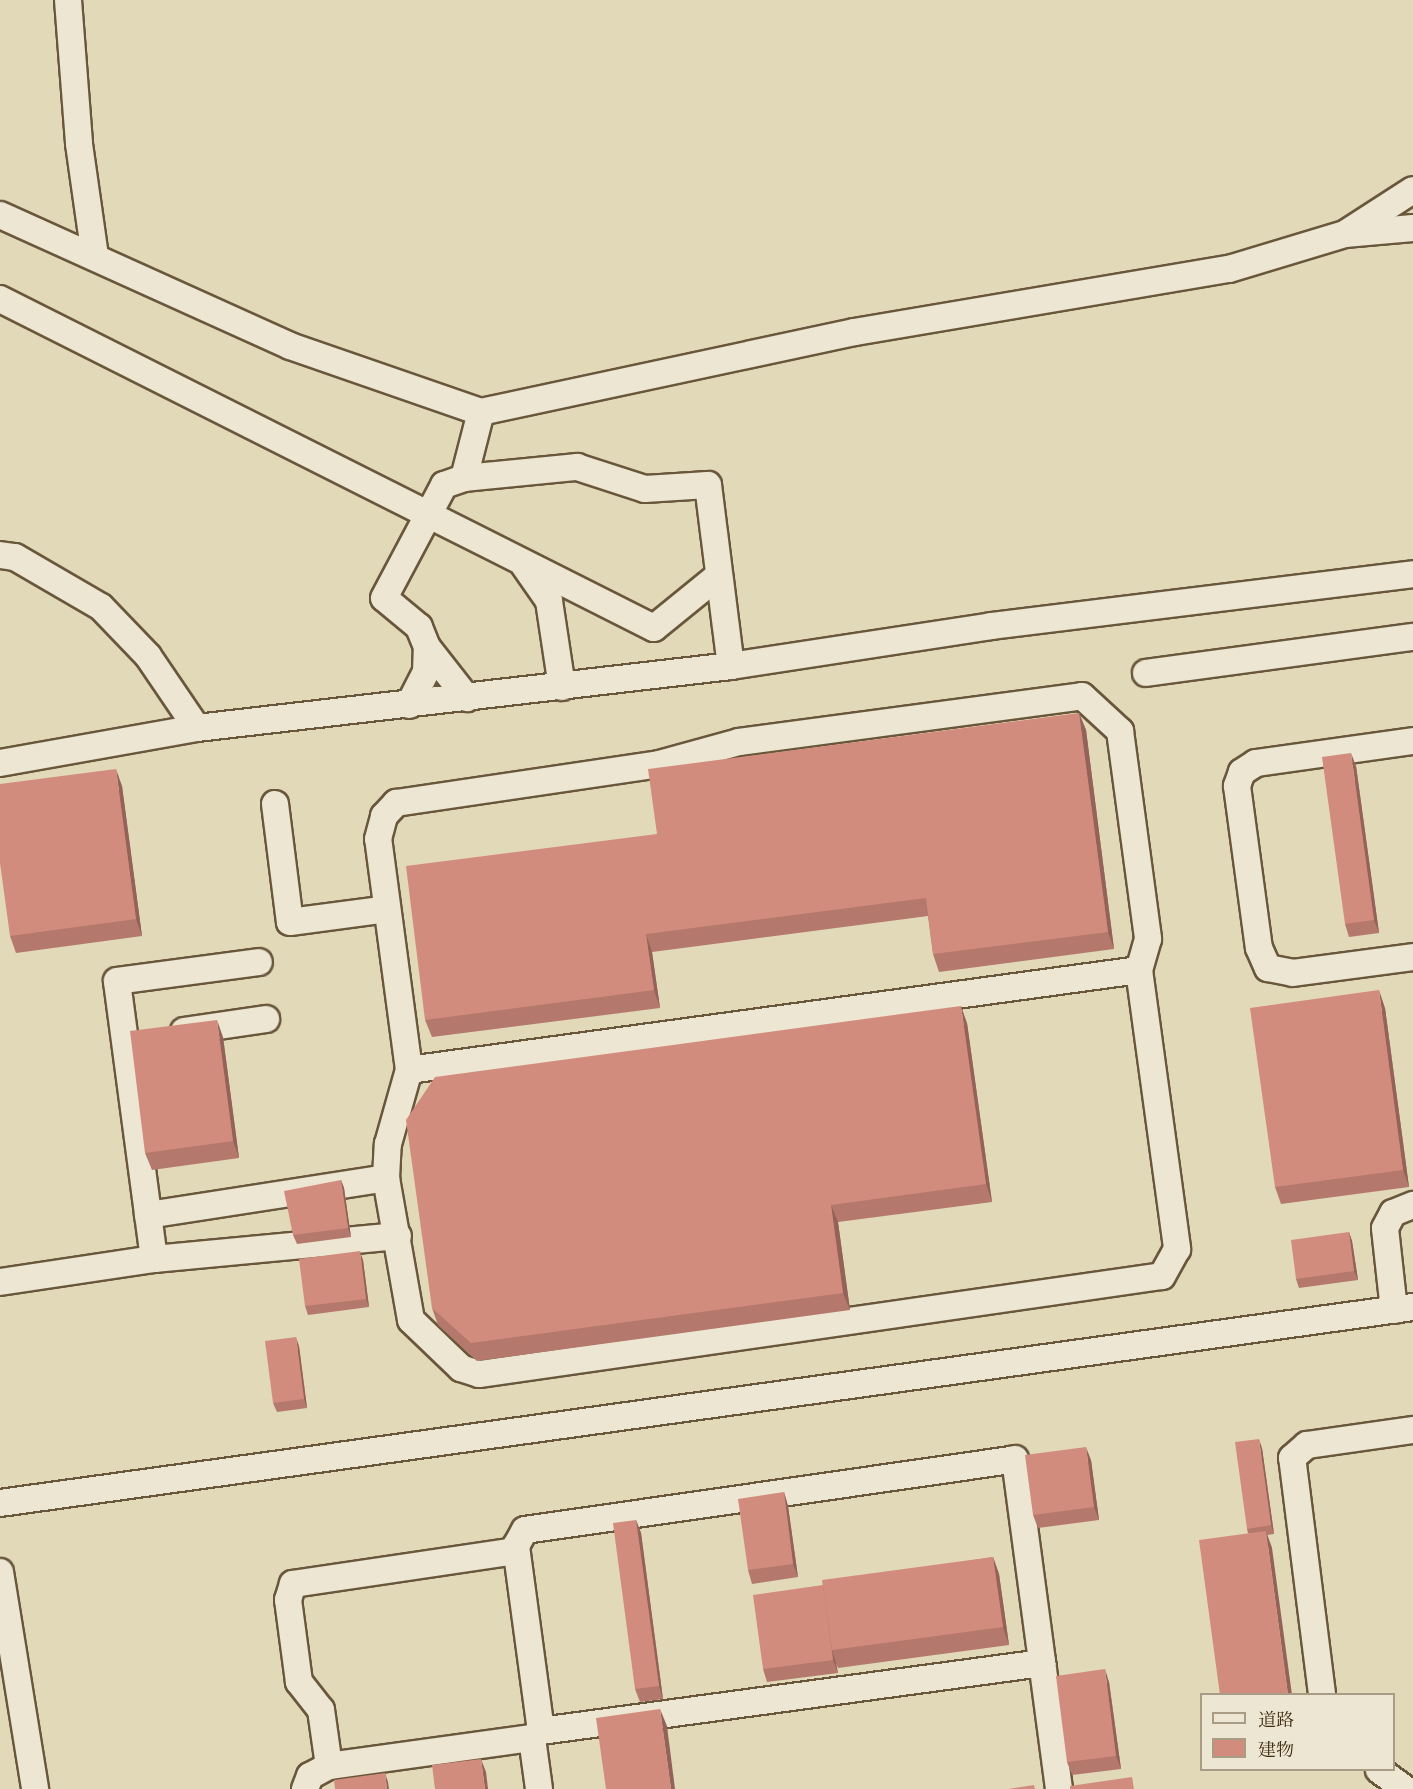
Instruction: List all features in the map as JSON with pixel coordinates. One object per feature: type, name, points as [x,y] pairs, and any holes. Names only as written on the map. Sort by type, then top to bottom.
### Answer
[{"type":"street","points":[[68,0],[79,144],[95,257]]},
{"type":"street","points":[[1345,234],[1413,190]]},
{"type":"street","points":[[0,215],[290,346],[481,412],[855,332],[1229,269],[1345,234],[1413,228]]},
{"type":"street","points":[[0,299],[524,565],[654,628],[718,576]]},
{"type":"street","points":[[464,478],[481,412]]},
{"type":"street","points":[[467,698],[427,647],[419,627],[384,598],[444,485],[464,478],[577,467],[645,489],[708,485],[731,666]]},
{"type":"street","points":[[0,555],[15,557],[100,607],[148,656],[197,728]]},
{"type":"street","points":[[524,565],[549,601],[562,687]]},
{"type":"street","points":[[0,763],[197,728],[731,666],[991,626],[1413,574]]},
{"type":"street","points":[[1146,673],[1413,637]]},
{"type":"street","points":[[409,705],[426,672],[427,647]]},
{"type":"street","points":[[1077,696],[1120,731],[1148,939],[1139,970],[1177,1249],[1170,1268],[1152,1282],[474,1374],[411,1320],[386,1178],[388,1144],[409,1070],[387,909],[379,831],[389,809],[404,800],[659,764],[739,742],[1077,696]]},
{"type":"street","points":[[1413,741],[1256,763],[1242,772],[1237,786],[1264,964],[1286,973],[1413,957]]},
{"type":"street","points":[[274,804],[290,922],[387,909]]},
{"type":"street","points":[[154,1259],[148,1215],[144,1036],[117,981],[259,962]]},
{"type":"street","points":[[409,1070],[1139,970]]},
{"type":"street","points":[[144,1036],[266,1019]]},
{"type":"street","points":[[148,1215],[386,1178]]},
{"type":"street","points":[[0,1503],[1403,1309],[1385,1228],[1393,1213],[1413,1205]]},
{"type":"street","points":[[0,1281],[154,1259],[398,1236]]},
{"type":"street","points":[[1322,1693],[1293,1455],[1307,1445],[1413,1430]]},
{"type":"street","points":[[539,1789],[536,1735],[516,1551],[521,1532],[539,1524],[1015,1459],[1059,1789]]},
{"type":"street","points":[[329,1766],[321,1710],[299,1682],[288,1600],[293,1584],[516,1551]]},
{"type":"street","points":[[0,1572],[35,1789]]},
{"type":"street","points":[[305,1789],[310,1776],[329,1766],[1042,1663]]},
{"type":"street","points":[[1380,1771],[1405,1789]]},
{"type":"building","points":[[1079,713],[1108,932],[933,954],[926,898],[646,934],[654,990],[425,1020],[406,866],[657,834],[648,769]]},
{"type":"building","points":[[1351,753],[1374,920],[1345,924],[1322,757]]},
{"type":"building","points":[[116,769],[136,919],[10,936],[0,863],[0,784]]},
{"type":"building","points":[[1379,990],[1403,1170],[1275,1187],[1250,1008]]},
{"type":"building","points":[[961,1006],[986,1184],[831,1205],[843,1293],[471,1343],[432,1308],[406,1120],[435,1077]]},
{"type":"building","points":[[217,1020],[233,1141],[145,1153],[130,1031]]},
{"type":"building","points":[[341,1180],[348,1228],[293,1235],[284,1191]]},
{"type":"building","points":[[1349,1232],[1354,1271],[1296,1279],[1291,1240]]},
{"type":"building","points":[[360,1251],[366,1299],[305,1306],[299,1259]]},
{"type":"building","points":[[296,1337],[304,1399],[273,1403],[265,1341]]},
{"type":"building","points":[[1259,1439],[1271,1525],[1247,1529],[1235,1442]]},
{"type":"building","points":[[1086,1447],[1094,1507],[1033,1515],[1025,1455]]},
{"type":"building","points":[[784,1492],[793,1564],[748,1570],[738,1499]]},
{"type":"building","points":[[636,1520],[659,1686],[635,1689],[613,1523]]},
{"type":"building","points":[[1266,1531],[1288,1693],[1220,1693],[1199,1540]]},
{"type":"building","points":[[993,1557],[1003,1627],[832,1650],[822,1580]]},
{"type":"building","points":[[823,1585],[833,1660],[763,1669],[753,1595]]},
{"type":"building","points":[[1105,1669],[1116,1756],[1067,1762],[1056,1676]]},
{"type":"building","points":[[660,1709],[671,1789],[606,1789],[596,1718]]},
{"type":"building","points":[[481,1759],[485,1789],[435,1789],[432,1765]]},
{"type":"building","points":[[385,1773],[387,1789],[335,1789],[334,1780]]},
{"type":"building","points":[[1132,1777],[1134,1789],[1070,1789],[1070,1786]]},
{"type":"building","points":[[1034,1785],[1035,1789],[1008,1789]]}]
